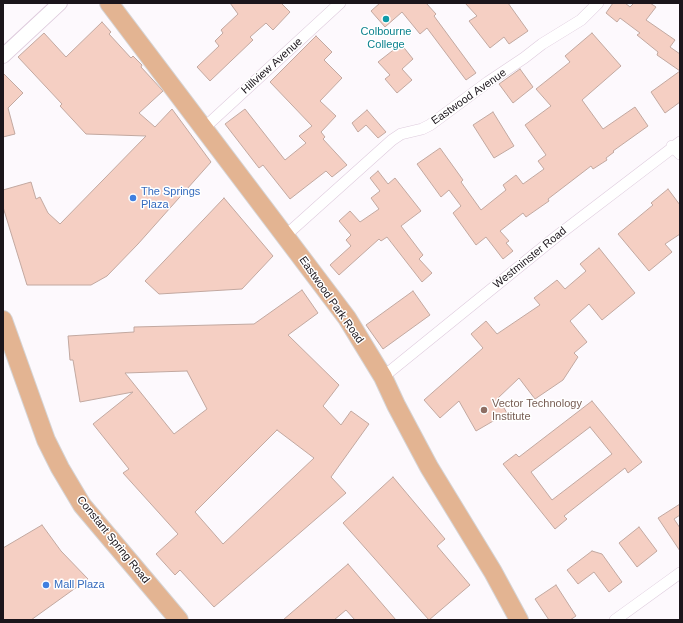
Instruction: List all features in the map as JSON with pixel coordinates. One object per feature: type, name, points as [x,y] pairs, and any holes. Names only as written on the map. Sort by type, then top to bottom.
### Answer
[{"type":"main road","name":"Eastwood Park Road","points":[[109,3],[347,318],[383,377],[429,467],[493,572],[519,620]]},
{"type":"main road","name":"Constant Spring Road","points":[[3,320],[46,440],[82,505],[179,620]]},
{"type":"street","points":[[3,56],[60,3]]},
{"type":"street","name":"Hillview Avenue","points":[[203,129],[340,3]]},
{"type":"street","name":"Eastwood Avenue","points":[[285,236],[392,140],[401,134],[422,129],[430,125],[542,44],[581,20],[598,3]]},
{"type":"street","name":"Westminster Road","points":[[383,377],[557,236],[678,147]]},
{"type":"street","points":[[615,620],[680,573]]},
{"type":"building","points":[[230,3],[281,3],[290,12],[273,30],[266,23],[250,37],[253,40],[210,81],[197,67],[219,46],[215,41],[223,33],[221,30],[238,14]]},
{"type":"building","points":[[380,3],[426,3],[436,14],[434,16],[476,73],[466,80],[427,28],[420,34],[402,12],[385,27],[371,11]]},
{"type":"building","points":[[465,3],[508,3],[528,31],[509,44],[504,37],[490,48],[469,21],[477,16]]},
{"type":"building","points":[[613,3],[625,3],[630,7],[634,3],[650,3],[656,7],[646,20],[675,40],[670,47],[680,54],[680,71],[657,55],[658,52],[637,35],[640,33],[620,18],[617,22],[606,13]]},
{"type":"building","name":"The Springs Plaza","points":[[102,22],[111,32],[109,34],[131,58],[133,56],[142,65],[141,67],[163,91],[139,113],[155,127],[172,109],[211,162],[138,244],[107,276],[91,285],[27,285],[3,207],[3,190],[31,182],[36,199],[40,197],[48,213],[60,224],[146,136],[86,134],[60,106],[62,104],[18,57],[44,33],[66,57]]},
{"type":"building","points":[[592,33],[621,66],[582,100],[603,129],[635,107],[648,126],[613,151],[614,152],[606,158],[607,160],[593,169],[591,166],[548,199],[549,201],[526,217],[523,213],[500,231],[509,241],[506,243],[513,251],[503,259],[486,237],[476,245],[453,213],[461,206],[449,190],[441,197],[417,164],[440,148],[463,180],[461,182],[481,210],[506,190],[503,185],[516,175],[523,184],[544,169],[538,161],[546,155],[525,125],[551,106],[536,89],[570,62],[565,56]]},
{"type":"building","points":[[316,36],[332,52],[324,60],[342,78],[320,101],[336,116],[321,132],[325,137],[323,139],[347,165],[332,177],[326,171],[290,199],[263,165],[259,168],[225,124],[245,109],[285,160],[306,143],[299,136],[312,126],[270,82]]},
{"type":"building","points":[[401,44],[413,59],[402,69],[412,80],[397,93],[385,79],[390,75],[378,62]]},
{"type":"building","points":[[520,69],[533,87],[513,103],[499,84]]},
{"type":"building","points":[[680,71],[680,102],[665,113],[651,92]]},
{"type":"building","points":[[3,73],[23,93],[8,108],[15,134],[3,137]]},
{"type":"building","points":[[367,110],[386,132],[378,138],[366,125],[358,132],[352,123]]},
{"type":"building","points":[[493,112],[514,146],[494,158],[473,125]]},
{"type":"building","points":[[378,171],[388,184],[395,178],[421,211],[401,226],[423,255],[419,259],[432,273],[422,282],[387,237],[381,241],[379,239],[339,275],[330,265],[351,246],[346,240],[351,235],[339,221],[350,211],[360,222],[379,209],[371,198],[380,191],[370,178]]},
{"type":"building","points":[[668,189],[680,205],[680,234],[665,244],[672,252],[649,271],[618,234],[653,205],[651,203]]},
{"type":"building","points":[[224,198],[273,256],[242,289],[159,294],[145,281]]},
{"type":"building","points":[[599,248],[635,293],[602,320],[589,304],[570,321],[587,342],[574,353],[578,357],[563,380],[535,399],[519,378],[498,398],[507,413],[476,431],[459,401],[440,418],[424,400],[483,348],[471,334],[486,321],[497,334],[540,305],[534,298],[557,280],[565,289],[586,271],[580,264]]},
{"type":"building","points":[[302,290],[318,313],[288,335],[339,385],[323,406],[341,425],[351,411],[369,424],[331,477],[346,493],[214,607],[180,570],[175,575],[156,554],[178,534],[123,473],[129,469],[93,424],[133,392],[80,402],[73,360],[70,360],[68,336],[134,332],[134,327],[254,324]],"holes":[[[187,371],[207,409],[174,434],[125,373]],[[277,430],[314,458],[223,544],[195,512]]]},
{"type":"building","points":[[413,291],[430,315],[383,349],[366,325]]},
{"type":"building","points":[[592,401],[642,462],[628,473],[625,468],[564,516],[567,519],[555,529],[503,464],[516,454],[519,457]],"holes":[[[590,427],[612,454],[552,500],[531,472]]]},
{"type":"building","points":[[393,477],[445,539],[437,546],[470,585],[429,620],[343,523]]},
{"type":"building","points":[[680,504],[680,515],[674,519],[680,528],[680,551],[658,518]]},
{"type":"building","name":"Mall Plaza","points":[[42,525],[61,551],[88,579],[31,620],[3,620],[3,548]]},
{"type":"building","points":[[639,527],[657,551],[637,567],[619,543]]},
{"type":"building","points":[[592,551],[602,554],[622,582],[609,592],[594,572],[578,584],[567,570]]},
{"type":"building","points":[[348,564],[396,620],[355,620],[346,610],[334,620],[283,620]]},
{"type":"building","points":[[556,585],[576,616],[570,620],[549,620],[535,599]]},
{"type":"place","name":"Colbourne College","points":[[386,19]]},
{"type":"place","name":"The Springs Plaza","points":[[133,198]]},
{"type":"place","name":"Vector Technology Institute","points":[[484,410]]},
{"type":"place","name":"Mall Plaza","points":[[46,585]]}]
